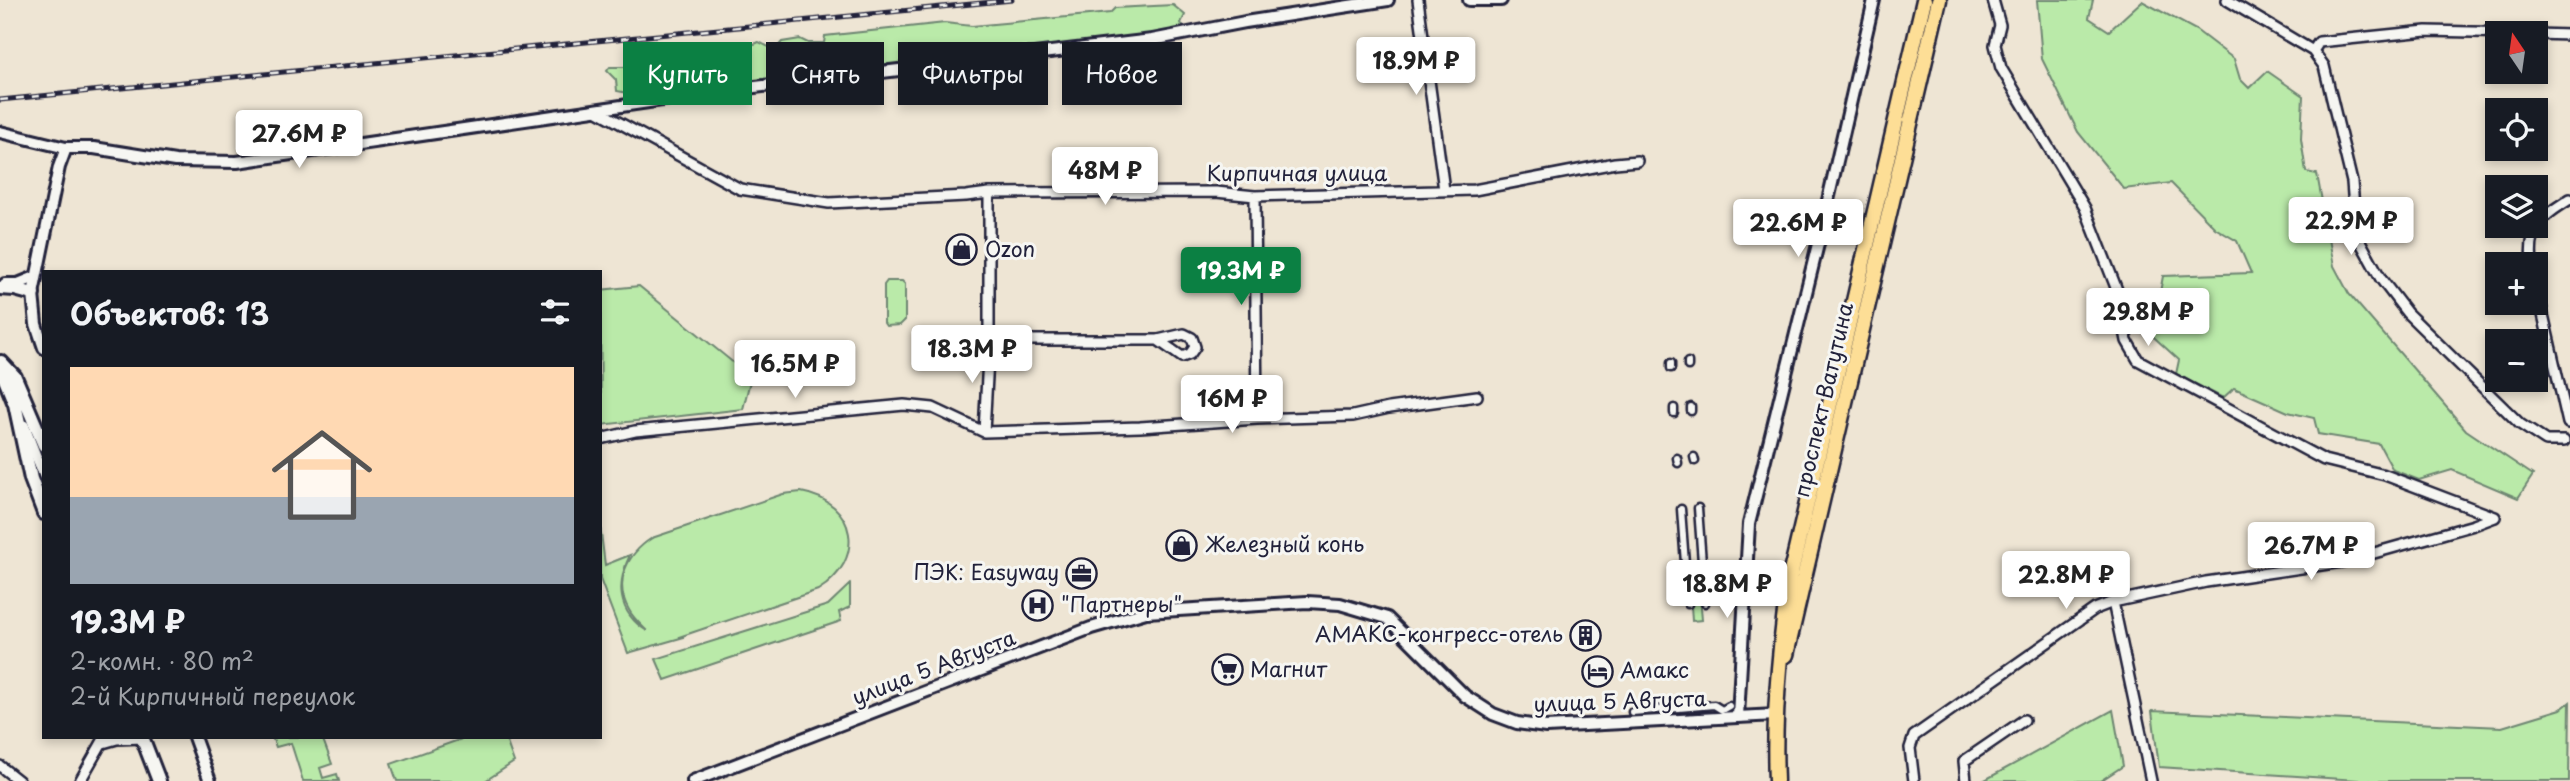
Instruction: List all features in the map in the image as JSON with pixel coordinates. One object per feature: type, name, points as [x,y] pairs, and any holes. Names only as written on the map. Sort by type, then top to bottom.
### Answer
[{"type":"main road","name":"проспект Ватутина","points":[[1776,781],[1776,715],[1781,632],[1790,576],[1930,4]]},
{"type":"main road","points":[[0,289],[15,289],[33,294]]},
{"type":"main road","points":[[0,361],[15,377],[42,439]]},
{"type":"main road","points":[[0,367],[15,404],[31,479],[42,508]]},
{"type":"main road","points":[[144,739],[159,781]]},
{"type":"street","points":[[0,132],[66,148],[94,148],[174,161],[237,163],[738,89],[1152,40],[1245,22],[1388,0]]},
{"type":"street","points":[[1418,0],[1444,190]]},
{"type":"street","points":[[1469,0],[1501,0]]},
{"type":"street","name":"улица 5 Августа","points":[[1738,716],[1749,524],[1818,244],[1874,0]]},
{"type":"street","points":[[1914,781],[1910,748],[1914,736],[2095,609],[2113,602],[2206,582],[2342,562],[2495,517],[2385,475],[2324,460],[2138,360],[2127,341],[2116,289],[2085,208],[2001,68],[1994,45],[2000,25],[1993,0]]},
{"type":"street","points":[[2227,0],[2313,51],[2324,66],[2352,182],[2356,234],[2381,279],[2407,313],[2520,424],[2546,441],[2567,445],[2569,422],[2543,315]]},
{"type":"street","points":[[2313,51],[2319,42],[2426,31],[2485,32]]},
{"type":"street","points":[[2548,34],[2570,35]]},
{"type":"street","name":"Кирпичная улица","points":[[598,111],[740,189],[828,203],[989,193],[1216,192],[1255,195],[1474,190],[1637,161]]},
{"type":"street","points":[[42,342],[36,324],[33,294],[35,277],[48,231],[59,167],[66,148]]},
{"type":"street","points":[[984,432],[989,340],[989,193]]},
{"type":"street","points":[[1255,195],[1257,419]]},
{"type":"street","points":[[2531,252],[2533,234],[2542,216],[2570,199]]},
{"type":"street","points":[[0,283],[18,284],[35,277]]},
{"type":"street","points":[[989,340],[1158,340]]},
{"type":"street","points":[[602,439],[635,431],[904,405],[933,408],[984,432],[1353,416],[1389,408],[1477,396]]},
{"type":"street","points":[[15,404],[42,471]]},
{"type":"street","points":[[1698,508],[1705,603]]},
{"type":"street","points":[[1681,509],[1688,604]]},
{"type":"street","name":"улица 5 Августа","points":[[696,781],[1091,628],[1146,612],[1240,606],[1307,602],[1340,604],[1387,618],[1465,696],[1493,714],[1517,723],[1546,727],[1776,715]]},
{"type":"street","points":[[2113,602],[2151,781]]},
{"type":"street","points":[[1632,712],[1713,701],[1725,709]]},
{"type":"street","points":[[1966,781],[1964,761],[2024,720]]},
{"type":"street","points":[[195,739],[210,781]]},
{"type":"street","points":[[80,781],[104,740]]},
{"type":"street","points":[[0,766],[19,781]]},
{"type":"green space","points":[[2037,0],[2093,0],[2089,18],[2109,31],[2142,1],[2196,30],[2234,59],[2240,79],[2249,88],[2267,71],[2303,96],[2301,139],[2306,172],[2317,174],[2334,266],[2349,294],[2466,430],[2533,475],[2518,498],[2452,470],[2419,480],[2393,470],[2379,444],[2318,434],[2314,418],[2288,412],[2234,388],[2223,398],[2176,374],[2179,360],[2145,329],[2139,320],[2156,314],[2163,276],[2251,273],[2237,241],[2215,228],[2171,183],[2124,189],[2078,132],[2042,59]]},
{"type":"green space","points":[[1173,5],[1185,15],[1181,23],[1185,30],[1062,42],[1062,44],[1048,46],[1048,42],[898,42],[898,65],[884,67],[884,42],[824,42],[825,36],[945,23],[972,26],[1110,13],[1115,8]]},
{"type":"green space","points":[[800,39],[806,42],[782,42]]},
{"type":"green space","points":[[759,42],[766,46],[766,80],[752,82],[752,45]]},
{"type":"green space","points":[[610,67],[623,67],[623,92],[617,91],[616,80],[607,71]]},
{"type":"green space","points":[[887,281],[902,281],[905,284],[905,320],[900,325],[886,326],[884,323],[884,285]]},
{"type":"green space","points":[[639,286],[751,377],[743,409],[602,425],[602,290]]},
{"type":"green space","points":[[801,492],[820,498],[834,507],[844,519],[849,534],[849,548],[844,563],[834,578],[818,590],[679,637],[684,637],[628,653],[602,584],[602,541],[605,565],[630,555],[625,566],[623,576],[621,587],[622,597],[630,615],[647,631],[631,613],[622,589],[625,570],[636,552],[652,538],[783,494]]},
{"type":"green space","points":[[1697,560],[1702,620],[1692,621],[1688,561]]},
{"type":"green space","points":[[850,584],[850,607],[839,612],[841,621],[665,680],[656,659],[828,605]]},
{"type":"green space","points":[[2570,702],[2569,781],[2372,781],[2159,767],[2152,711],[2502,727],[2561,709]]},
{"type":"green space","points":[[2113,710],[2123,766],[2100,781],[1983,781]]},
{"type":"green space","points":[[273,739],[323,739],[332,764],[320,768],[323,778],[337,774],[339,781],[303,781],[291,743],[276,747]]},
{"type":"green space","points":[[461,739],[506,739],[514,762],[485,781],[397,781],[391,764]]},
{"type":"railway","points":[[0,100],[1012,0]]},
{"type":"place","name":"Ozon","points":[[962,250]]},
{"type":"place","name":"Железный конь","points":[[1182,545]]},
{"type":"place","name":"ПЭК: Easyway","points":[[1082,573]]},
{"type":"place","name":"\"Партнеры\"","points":[[1038,605]]},
{"type":"place","name":"АМАКС-конгресс-отель","points":[[1586,635]]},
{"type":"place","name":"Магнит","points":[[1227,670]]},
{"type":"place","name":"Амакс","points":[[1597,671]]}]
